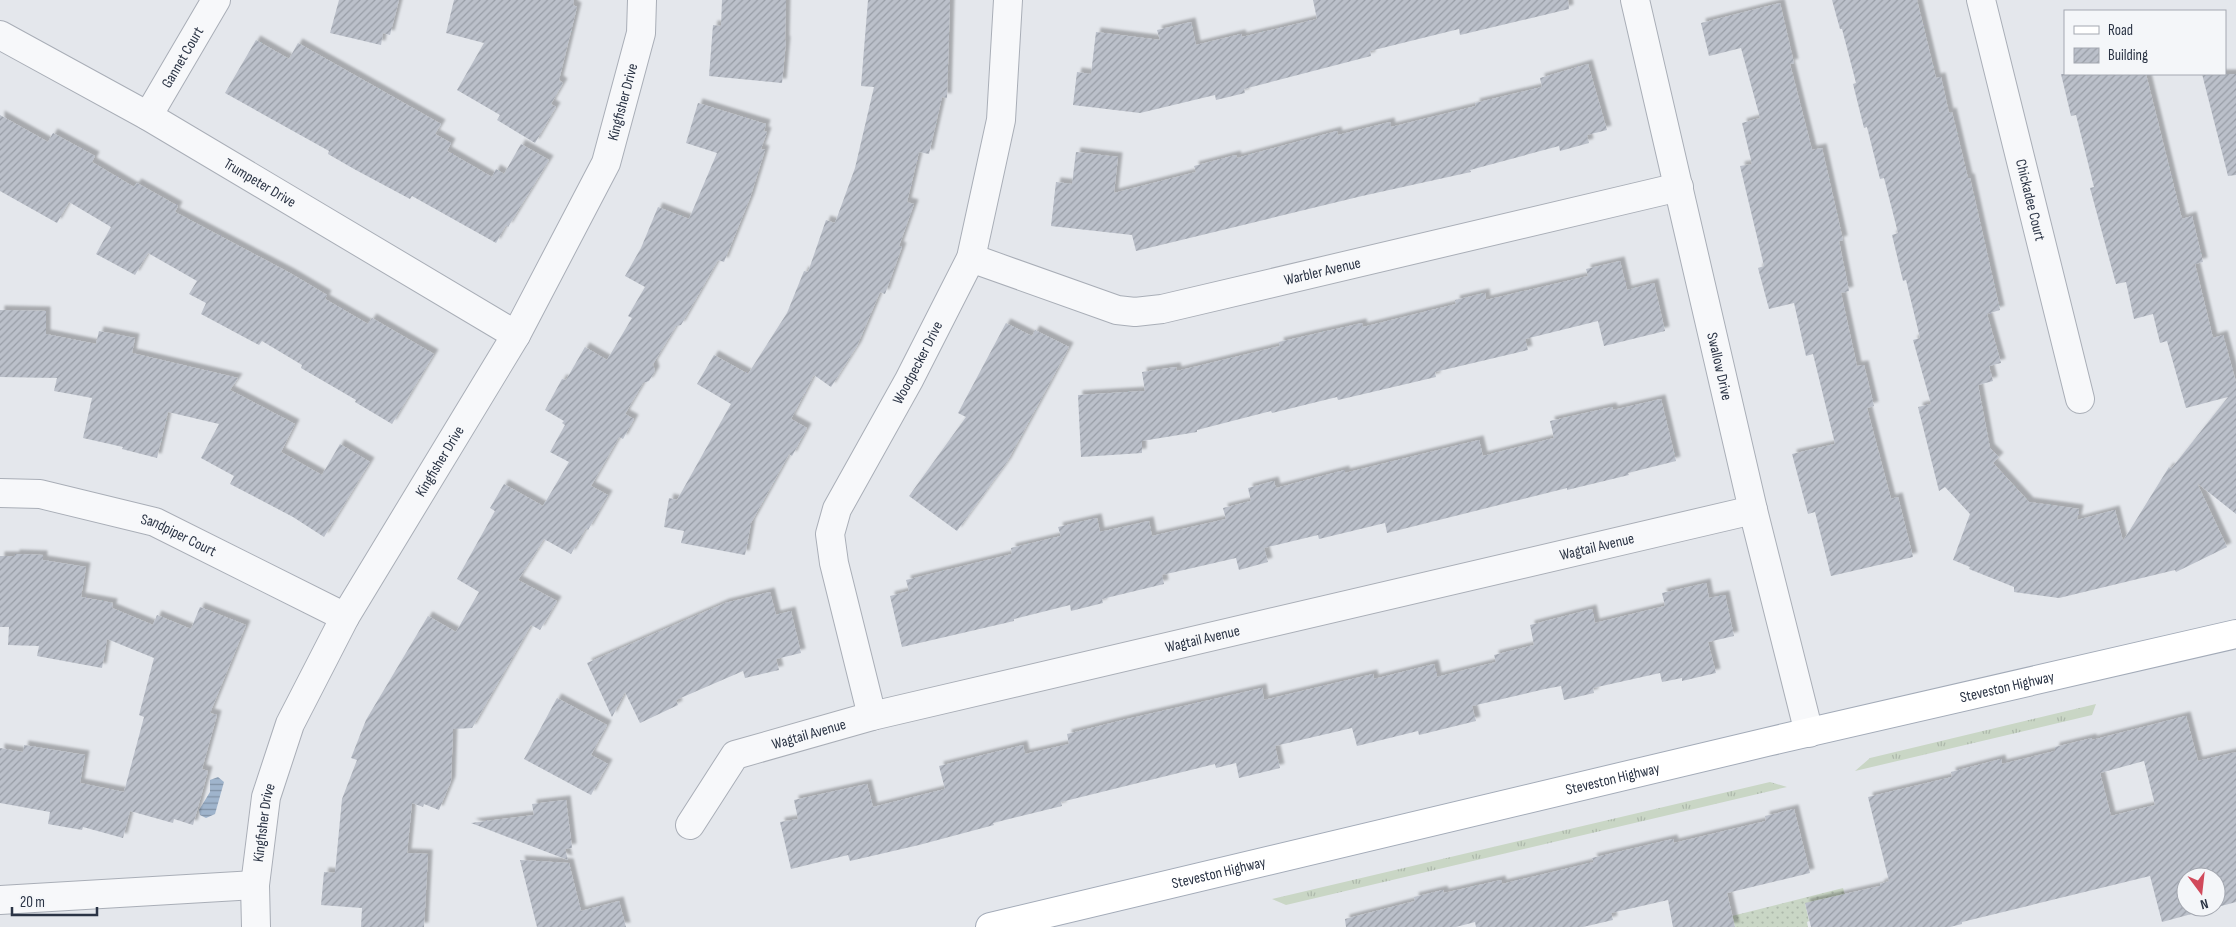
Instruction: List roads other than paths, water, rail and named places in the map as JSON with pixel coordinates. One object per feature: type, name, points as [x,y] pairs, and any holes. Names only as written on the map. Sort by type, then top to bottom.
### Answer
[{"type":"main road","name":"Steveston Highway","points":[[1001,926],[1809,733],[2236,634]]},
{"type":"street","name":"Gannet Court","points":[[148,116],[216,0]]},
{"type":"street","name":"Kingfisher Drive","points":[[256,927],[255,885],[266,797],[290,724],[345,617],[516,334],[606,163],[641,33],[642,0]]},
{"type":"street","name":"Woodpecker Drive","points":[[872,716],[834,564],[830,534],[837,509],[909,380],[971,258],[1001,120],[1008,0]]},
{"type":"street","name":"Swallow Drive","points":[[1635,0],[1753,510],[1809,733]]},
{"type":"street","name":"Chickadee Court","points":[[1981,0],[2080,399]]},
{"type":"street","name":"Trumpeter Drive","points":[[0,35],[148,116],[516,334]]},
{"type":"street","name":"Warbler Avenue","points":[[971,258],[1098,304],[1135,312],[1162,309],[1679,187]]},
{"type":"street","name":"Sandpiper Court","points":[[0,493],[40,494],[155,522],[345,617]]},
{"type":"street","name":"Wagtail Avenue","points":[[690,825],[735,755],[872,716],[1753,510]]},
{"type":"street","points":[[0,900],[255,885]]},
{"type":"water","points":[[218,777],[224,782],[215,814],[206,818],[200,815],[199,810],[210,792],[210,780]]}]
